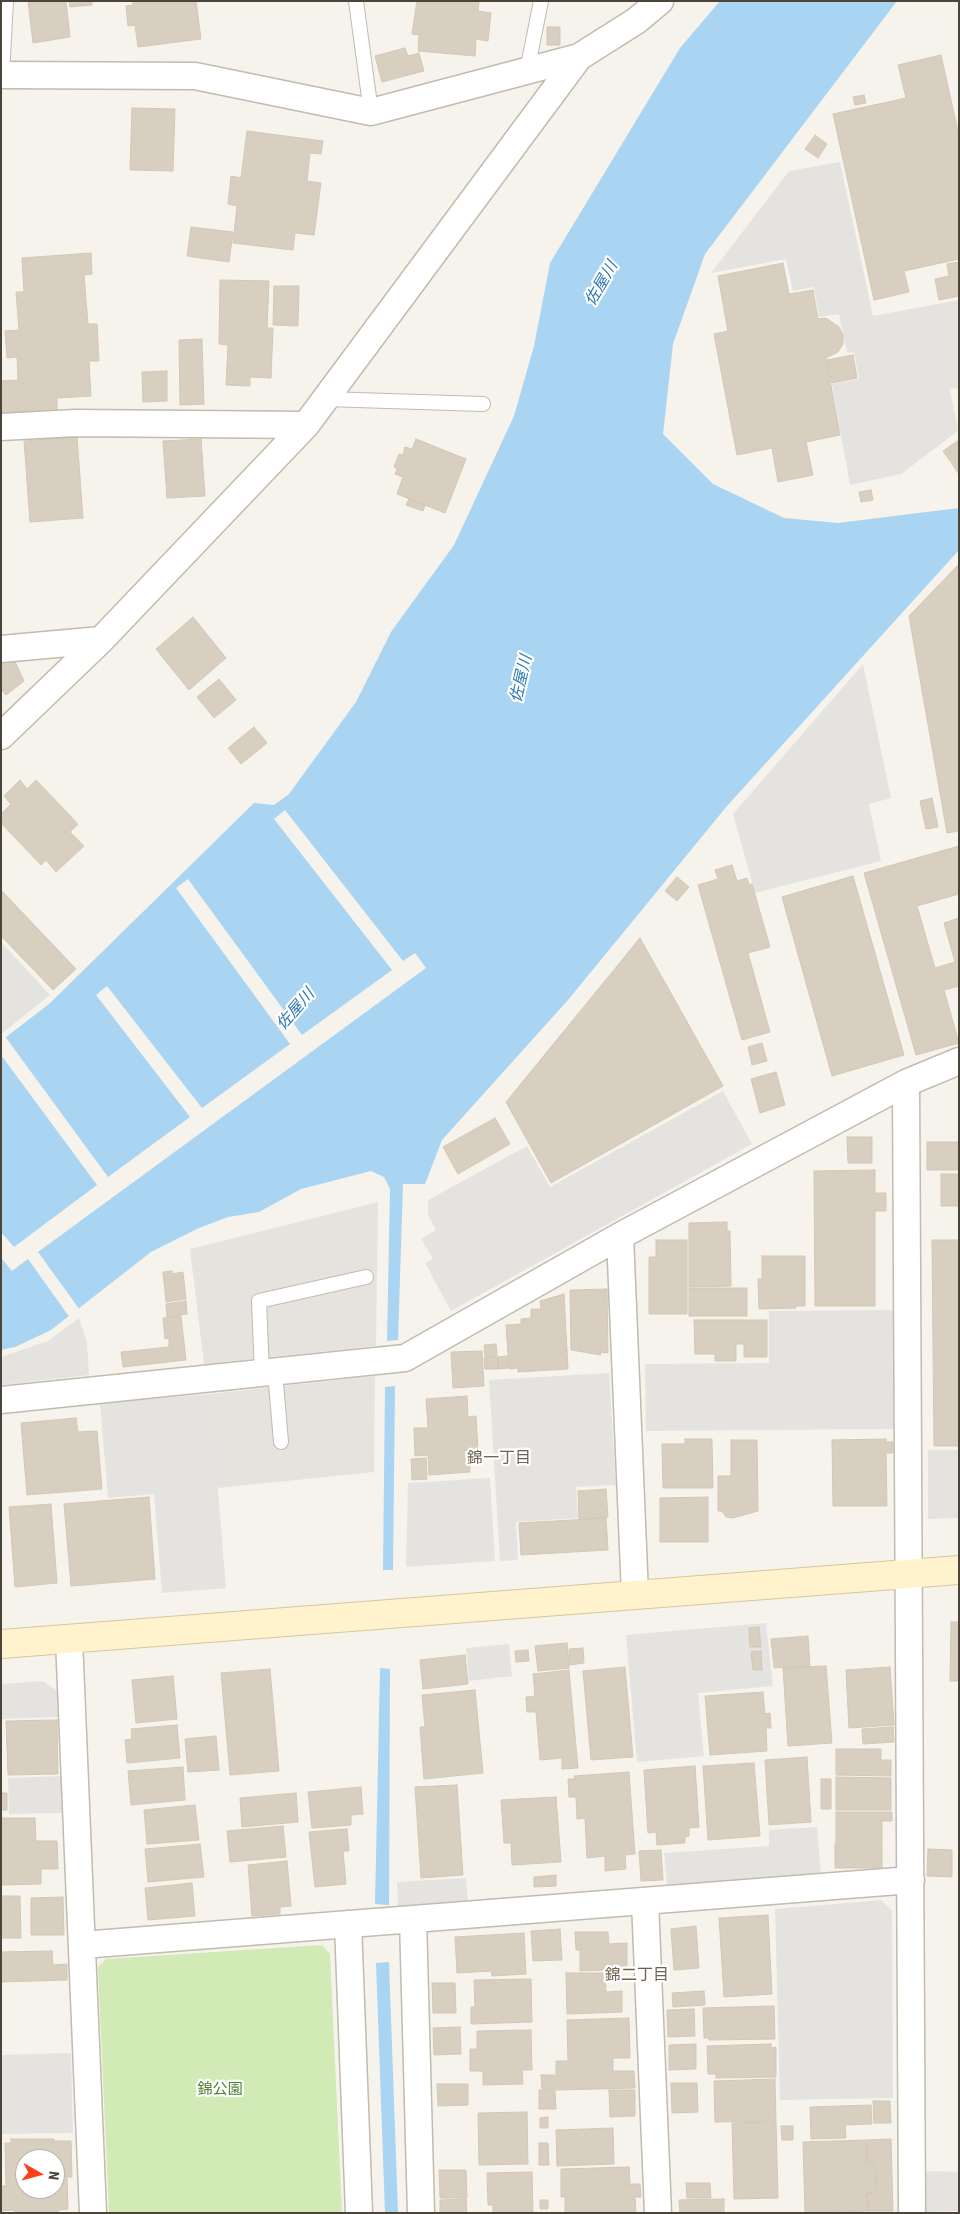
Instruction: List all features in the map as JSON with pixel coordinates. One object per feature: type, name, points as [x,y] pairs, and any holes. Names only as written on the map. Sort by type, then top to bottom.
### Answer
[{"type":"street","points":[[2,75],[195,76],[371,112],[579,57],[636,21],[660,1]]},
{"type":"street","points":[[1,736],[101,640],[306,425],[579,57]]},
{"type":"street","points":[[1,427],[75,424],[306,425]]},
{"type":"street","points":[[1,649],[101,640]]},
{"type":"street","points":[[1,1400],[405,1358],[620,1236],[906,1083],[959,1061]]},
{"type":"street","points":[[906,1083],[912,2213]]},
{"type":"street","points":[[620,1236],[635,1595]]},
{"type":"street","points":[[1,1644],[959,1570]]},
{"type":"street","points":[[70,1639],[93,2213]]},
{"type":"street","points":[[82,1945],[911,1880]]},
{"type":"street","points":[[645,1901],[658,2213]]},
{"type":"street","points":[[413,1919],[421,2213]]},
{"type":"street","points":[[348,1924],[359,2213]]},
{"type":"lane","points":[[2,75],[6,1]]},
{"type":"lane","points":[[356,1],[371,112]]},
{"type":"lane","points":[[527,71],[541,1]]},
{"type":"lane","points":[[325,399],[483,404]]},
{"type":"lane","points":[[281,1442],[268,1372],[259,1301],[366,1276]]},
{"type":"shaded area","points":[[840,162],[873,316],[959,300],[959,388],[950,389],[958,431],[901,474],[850,485],[832,384],[859,379],[854,352],[847,353],[839,314],[819,317],[814,287],[793,291],[786,259],[711,273],[789,171]]},
{"type":"shaded area","points":[[863,664],[891,798],[869,804],[881,861],[755,893],[733,814]]},
{"type":"shaded area","points":[[1,942],[50,995],[1,1034]]},
{"type":"shaded area","points":[[723,1091],[752,1144],[451,1311],[425,1263],[433,1259],[421,1239],[436,1230],[428,1215],[428,1200],[527,1146],[550,1187]]},
{"type":"shaded area","points":[[378,1202],[376,1346],[204,1364],[190,1249]]},
{"type":"shaded area","points":[[894,1310],[895,1429],[646,1431],[645,1364],[769,1363],[769,1311]]},
{"type":"shaded area","points":[[79,1318],[87,1342],[89,1375],[1,1385],[1,1357],[48,1341]]},
{"type":"shaded area","points":[[609,1373],[616,1485],[576,1487],[578,1518],[516,1522],[518,1560],[500,1561],[489,1380]]},
{"type":"shaded area","points":[[375,1376],[374,1472],[217,1488],[210,1394]]},
{"type":"shaded area","points":[[210,1394],[226,1588],[162,1593],[154,1494],[108,1498],[100,1403]]},
{"type":"shaded area","points":[[928,1450],[959,1450],[959,1518],[928,1519]]},
{"type":"shaded area","points":[[490,1478],[495,1561],[406,1567],[408,1483]]},
{"type":"shaded area","points":[[766,1623],[773,1686],[698,1693],[704,1756],[637,1762],[626,1635]]},
{"type":"shaded area","points":[[509,1644],[512,1676],[469,1681],[466,1648]]},
{"type":"shaded area","points":[[43,1681],[57,1691],[58,1717],[1,1719],[1,1684]]},
{"type":"shaded area","points":[[61,1776],[62,1813],[9,1814],[8,1778]]},
{"type":"shaded area","points":[[817,1827],[821,1874],[667,1885],[664,1853],[769,1846],[769,1830]]},
{"type":"shaded area","points":[[466,1878],[468,1902],[398,1906],[397,1882]]},
{"type":"shaded area","points":[[881,1900],[892,1911],[893,2098],[780,2100],[775,1909]]},
{"type":"shaded area","points":[[71,2053],[73,2133],[1,2134],[1,2055]]},
{"type":"shaded area","points":[[925,2171],[959,2172],[959,2211],[924,2212]]},
{"type":"green space","name":"錦公園","points":[[322,1945],[330,1954],[342,2213],[109,2213],[98,1967],[106,1959]]},
{"type":"water","name":"佐屋川","points":[[720,1],[897,1],[705,254],[673,344],[663,434],[713,484],[784,518],[838,523],[959,508],[959,550],[727,806],[568,1000],[442,1140],[425,1184],[403,1184],[398,1340],[387,1341],[390,1189],[384,1177],[371,1171],[301,1189],[259,1212],[228,1217],[199,1228],[151,1252],[51,1330],[15,1347],[1,1350],[1,1041],[49,1004],[254,803],[274,805],[289,794],[356,702],[391,632],[454,545],[514,416],[534,346],[550,263],[680,48]]},
{"type":"water","points":[[395,1386],[393,1570],[383,1570],[385,1387]]},
{"type":"water","points":[[380,1668],[390,1669],[389,1905],[375,1904]]},
{"type":"water","points":[[389,1962],[398,2213],[385,2213],[376,1963]]},
{"type":"pier","points":[[285,810],[403,961],[415,953],[426,968],[38,1252],[80,1310],[70,1318],[28,1259],[12,1271],[1,1258],[1,1232],[14,1247],[97,1185],[1,1055],[1,1038],[4,1035],[108,1177],[190,1117],[96,995],[107,986],[202,1108],[290,1044],[176,888],[188,879],[302,1035],[392,970],[274,819]]},
{"type":"building","points":[[28,1],[66,1],[70,37],[33,43]]},
{"type":"building","points":[[69,1],[92,1],[92,5],[70,7]]},
{"type":"building","points":[[133,1],[196,1],[201,39],[138,47],[135,25],[128,26],[126,6],[133,5]]},
{"type":"building","points":[[417,1],[479,1],[478,11],[491,13],[488,41],[476,39],[475,56],[418,51],[419,35],[412,34]]},
{"type":"building","points":[[547,27],[560,27],[560,45],[547,45]]},
{"type":"building","points":[[405,48],[408,56],[419,53],[424,71],[382,82],[375,56]]},
{"type":"building","points":[[941,55],[959,136],[959,259],[904,271],[909,292],[874,300],[833,114],[906,98],[898,65]]},
{"type":"building","points":[[864,95],[866,103],[855,105],[853,97]]},
{"type":"building","points":[[132,108],[175,109],[173,171],[130,170]]},
{"type":"building","points":[[247,131],[323,141],[321,154],[310,153],[307,181],[321,183],[314,235],[295,233],[293,250],[233,243],[237,206],[228,204],[231,176],[241,178]]},
{"type":"building","points":[[815,135],[827,144],[818,158],[805,149]]},
{"type":"building","points":[[191,227],[233,232],[229,262],[187,256]]},
{"type":"building","points":[[91,253],[92,274],[84,275],[88,324],[97,324],[99,361],[89,361],[91,396],[57,398],[57,411],[1,415],[1,381],[18,380],[17,357],[7,358],[5,331],[19,330],[16,292],[24,292],[22,258]]},
{"type":"building","points":[[959,262],[959,296],[939,300],[935,279],[949,276],[947,264]]},
{"type":"building","points":[[783,263],[789,294],[813,290],[818,319],[826,318],[839,327],[843,335],[843,344],[838,352],[826,358],[840,435],[806,442],[813,475],[778,482],[772,448],[737,455],[714,334],[728,331],[718,276]]},
{"type":"building","points":[[220,280],[269,281],[267,328],[273,328],[271,378],[250,377],[250,386],[226,385],[228,345],[219,344]]},
{"type":"building","points":[[274,286],[299,286],[298,326],[273,325]]},
{"type":"building","points":[[202,339],[204,404],[180,405],[179,340]]},
{"type":"building","points":[[853,355],[857,378],[832,383],[827,360]]},
{"type":"building","points":[[167,371],[167,401],[143,402],[142,372]]},
{"type":"building","points":[[77,437],[83,518],[30,522],[24,441]]},
{"type":"building","points":[[201,439],[205,496],[167,498],[163,441]]},
{"type":"building","points":[[416,439],[466,459],[445,513],[397,494],[403,477],[395,474],[397,469],[394,467],[399,454],[403,455],[405,447],[412,449]]},
{"type":"building","points":[[959,440],[959,455],[950,461],[943,451]]},
{"type":"building","points":[[959,456],[959,472],[958,473],[951,462]]},
{"type":"building","points":[[871,490],[873,500],[861,502],[859,492]]},
{"type":"building","points":[[409,499],[425,505],[423,511],[406,505]]},
{"type":"building","points":[[959,564],[959,831],[947,833],[909,616]]},
{"type":"building","points":[[193,617],[226,658],[189,690],[156,649]]},
{"type":"building","points":[[13,657],[24,681],[6,695],[1,689],[1,660]]},
{"type":"building","points":[[219,679],[236,700],[214,718],[197,697]]},
{"type":"building","points":[[254,727],[267,743],[241,764],[228,748]]},
{"type":"building","points":[[20,780],[27,789],[36,780],[78,824],[70,832],[84,846],[56,872],[46,860],[41,865],[1,823],[1,814],[11,804],[4,796]]},
{"type":"building","points":[[932,798],[938,827],[926,829],[920,801]]},
{"type":"building","points":[[959,846],[959,894],[917,906],[935,968],[955,962],[944,923],[959,918],[959,986],[944,990],[959,1043],[916,1055],[864,873]]},
{"type":"building","points":[[732,865],[737,881],[747,878],[749,885],[752,884],[770,947],[748,953],[770,1032],[742,1040],[698,885],[718,879],[715,870]]},
{"type":"building","points":[[853,876],[904,1055],[832,1076],[782,897]]},
{"type":"building","points":[[677,877],[689,887],[677,901],[665,891]]},
{"type":"building","points":[[1,890],[76,969],[53,990],[1,936]]},
{"type":"building","points":[[640,938],[723,1086],[551,1183],[506,1102]]},
{"type":"building","points":[[762,1043],[767,1061],[752,1065],[748,1047]]},
{"type":"building","points":[[776,1072],[785,1105],[760,1113],[751,1079]]},
{"type":"building","points":[[495,1118],[510,1144],[458,1174],[443,1147]]},
{"type":"building","points":[[847,1137],[872,1137],[872,1163],[848,1163]]},
{"type":"building","points":[[927,1142],[958,1142],[958,1170],[927,1170]]},
{"type":"building","points":[[875,1170],[875,1193],[886,1193],[886,1211],[875,1211],[875,1306],[815,1306],[814,1171]]},
{"type":"building","points":[[941,1174],[959,1174],[959,1206],[941,1206]]},
{"type":"building","points":[[727,1222],[727,1231],[730,1231],[731,1286],[689,1287],[689,1223]]},
{"type":"building","points":[[656,1240],[687,1240],[687,1314],[649,1314],[649,1257],[656,1257]]},
{"type":"building","points":[[932,1240],[959,1240],[959,1446],[934,1446]]},
{"type":"building","points":[[762,1256],[805,1256],[805,1306],[759,1309],[758,1279],[762,1279]]},
{"type":"building","points":[[172,1271],[172,1274],[183,1272],[186,1299],[166,1302],[163,1272]]},
{"type":"building","points":[[689,1288],[747,1288],[747,1316],[689,1316]]},
{"type":"building","points":[[607,1289],[608,1353],[600,1352],[601,1355],[571,1350],[570,1290]]},
{"type":"building","points":[[564,1294],[568,1369],[518,1372],[518,1368],[509,1369],[506,1325],[521,1324],[521,1319],[531,1318],[531,1309],[541,1309],[540,1301]]},
{"type":"building","points":[[186,1301],[187,1314],[167,1317],[166,1304]]},
{"type":"building","points":[[181,1316],[186,1360],[123,1367],[121,1352],[169,1347],[169,1338],[165,1339],[163,1318]]},
{"type":"building","points":[[694,1320],[767,1320],[767,1357],[744,1357],[744,1344],[736,1344],[736,1361],[715,1361],[715,1354],[695,1354]]},
{"type":"building","points":[[496,1344],[497,1356],[485,1357],[484,1345]]},
{"type":"building","points":[[482,1351],[484,1386],[453,1388],[451,1352]]},
{"type":"building","points":[[507,1356],[508,1368],[498,1369],[498,1357]]},
{"type":"building","points":[[498,1357],[498,1369],[485,1369],[484,1358]]},
{"type":"building","points":[[467,1396],[468,1417],[476,1416],[478,1451],[469,1451],[470,1472],[429,1475],[428,1455],[415,1456],[414,1428],[428,1428],[426,1399]]},
{"type":"building","points":[[76,1418],[78,1432],[97,1431],[102,1489],[27,1495],[21,1423]]},
{"type":"building","points":[[685,1439],[712,1439],[713,1488],[663,1488],[662,1444],[685,1444]]},
{"type":"building","points":[[886,1439],[886,1442],[893,1442],[893,1453],[886,1453],[887,1506],[833,1506],[832,1440]]},
{"type":"building","points":[[731,1440],[757,1440],[758,1511],[733,1518],[726,1517],[722,1511],[718,1511],[718,1476],[731,1476]]},
{"type":"building","points":[[426,1458],[427,1479],[412,1480],[411,1459]]},
{"type":"building","points":[[606,1489],[608,1517],[579,1519],[578,1491]]},
{"type":"building","points":[[149,1497],[155,1579],[71,1586],[64,1504]]},
{"type":"building","points":[[708,1497],[708,1542],[660,1542],[660,1498]]},
{"type":"building","points":[[51,1504],[57,1583],[15,1587],[9,1507]]},
{"type":"building","points":[[606,1518],[608,1550],[521,1555],[519,1523]]},
{"type":"building","points":[[951,1622],[959,1622],[959,1681],[950,1681]]},
{"type":"building","points":[[759,1627],[761,1647],[750,1647],[749,1628]]},
{"type":"building","points":[[808,1636],[810,1666],[774,1668],[771,1639]]},
{"type":"building","points":[[567,1643],[569,1668],[538,1671],[535,1646]]},
{"type":"building","points":[[583,1648],[584,1663],[569,1665],[569,1649]]},
{"type":"building","points":[[528,1650],[529,1661],[516,1662],[515,1651]]},
{"type":"building","points":[[761,1651],[762,1670],[753,1670],[751,1652]]},
{"type":"building","points":[[465,1655],[468,1684],[423,1689],[420,1660]]},
{"type":"building","points":[[826,1666],[832,1743],[788,1746],[783,1668]]},
{"type":"building","points":[[625,1667],[633,1757],[591,1760],[583,1671]]},
{"type":"building","points":[[890,1667],[894,1725],[849,1728],[846,1670]]},
{"type":"building","points":[[270,1669],[279,1771],[230,1775],[221,1673]]},
{"type":"building","points":[[569,1670],[578,1768],[562,1769],[562,1758],[540,1760],[536,1712],[527,1712],[526,1697],[535,1696],[533,1674]]},
{"type":"building","points":[[173,1676],[177,1719],[136,1723],[132,1680]]},
{"type":"building","points":[[475,1690],[483,1773],[424,1779],[420,1727],[425,1727],[422,1695]]},
{"type":"building","points":[[763,1692],[765,1714],[770,1713],[771,1728],[766,1728],[767,1751],[710,1755],[705,1696]]},
{"type":"building","points":[[57,1720],[58,1774],[8,1775],[6,1721]]},
{"type":"building","points":[[177,1725],[180,1758],[127,1763],[125,1740],[132,1739],[131,1729]]},
{"type":"building","points":[[893,1727],[894,1742],[863,1744],[862,1729]]},
{"type":"building","points":[[216,1736],[219,1770],[188,1772],[185,1739]]},
{"type":"building","points":[[836,1749],[881,1749],[881,1760],[891,1760],[891,1776],[836,1775]]},
{"type":"building","points":[[807,1757],[811,1822],[769,1825],[765,1760]]},
{"type":"building","points":[[754,1763],[760,1836],[708,1840],[703,1766]]},
{"type":"building","points":[[695,1766],[699,1827],[689,1828],[689,1836],[685,1837],[685,1843],[657,1845],[656,1832],[648,1833],[644,1770]]},
{"type":"building","points":[[183,1767],[185,1800],[131,1805],[128,1771]]},
{"type":"building","points":[[629,1772],[635,1854],[625,1855],[626,1869],[605,1871],[605,1856],[587,1858],[585,1818],[577,1819],[576,1797],[569,1797],[568,1779],[575,1779],[574,1776]]},
{"type":"building","points":[[836,1777],[891,1778],[891,1810],[836,1810]]},
{"type":"building","points":[[821,1779],[831,1779],[831,1809],[821,1809]]},
{"type":"building","points":[[457,1785],[463,1875],[421,1878],[415,1787]]},
{"type":"building","points":[[361,1787],[363,1814],[351,1815],[351,1825],[312,1828],[308,1792]]},
{"type":"building","points":[[1,1793],[7,1793],[7,1810],[1,1810]]},
{"type":"building","points":[[296,1793],[298,1822],[242,1827],[240,1798]]},
{"type":"building","points":[[556,1797],[561,1862],[512,1865],[511,1843],[504,1843],[501,1800]]},
{"type":"building","points":[[195,1805],[199,1840],[147,1844],[144,1810]]},
{"type":"building","points":[[836,1812],[892,1812],[892,1821],[882,1821],[882,1843],[836,1843]]},
{"type":"building","points":[[1,1818],[35,1818],[36,1841],[57,1841],[58,1869],[41,1869],[41,1884],[1,1885]]},
{"type":"building","points":[[283,1826],[286,1857],[230,1862],[227,1831]]},
{"type":"building","points":[[347,1829],[349,1851],[343,1851],[346,1884],[315,1887],[309,1832]]},
{"type":"building","points":[[200,1844],[204,1877],[148,1882],[145,1849]]},
{"type":"building","points":[[835,1844],[882,1844],[882,1868],[835,1868]]},
{"type":"building","points":[[928,1849],[952,1850],[952,1877],[927,1876]]},
{"type":"building","points":[[661,1850],[663,1880],[641,1881],[639,1851]]},
{"type":"building","points":[[287,1861],[291,1906],[280,1907],[280,1914],[252,1916],[248,1865]]},
{"type":"building","points":[[556,1875],[556,1886],[534,1887],[534,1877]]},
{"type":"building","points":[[192,1883],[195,1916],[148,1920],[145,1888]]},
{"type":"building","points":[[1,1896],[20,1896],[21,1938],[1,1938]]},
{"type":"building","points":[[63,1897],[64,1935],[31,1935],[31,1898]]},
{"type":"building","points":[[768,1915],[772,1994],[724,1997],[719,1918]]},
{"type":"building","points":[[696,1926],[699,1968],[674,1970],[671,1929]]},
{"type":"building","points":[[560,1929],[562,1960],[533,1961],[531,1931]]},
{"type":"building","points":[[575,1932],[608,1932],[609,1944],[627,1943],[627,1969],[580,1971],[580,1950],[576,1950]]},
{"type":"building","points":[[524,1933],[526,1974],[492,1976],[491,1971],[457,1973],[455,1937]]},
{"type":"building","points":[[52,1951],[53,1965],[67,1964],[67,1980],[1,1982],[1,1952]]},
{"type":"building","points":[[566,1973],[605,1973],[606,1992],[622,1991],[622,2012],[567,2014]]},
{"type":"building","points":[[531,1979],[532,2022],[471,2024],[471,2007],[475,2007],[474,1980]]},
{"type":"building","points":[[432,1983],[455,1983],[456,2013],[433,2013]]},
{"type":"building","points":[[704,1991],[705,2005],[673,2007],[672,1993]]},
{"type":"building","points":[[774,2006],[775,2039],[709,2040],[709,2038],[704,2038],[703,2008]]},
{"type":"building","points":[[694,2009],[695,2036],[668,2037],[667,2010]]},
{"type":"building","points":[[629,2018],[630,2058],[613,2058],[613,2071],[634,2071],[635,2088],[556,2090],[556,2061],[568,2061],[567,2020]]},
{"type":"building","points":[[460,2027],[461,2054],[434,2055],[433,2028]]},
{"type":"building","points":[[531,2030],[532,2070],[522,2070],[523,2084],[483,2085],[483,2071],[470,2071],[470,2049],[477,2049],[477,2031]]},
{"type":"building","points":[[696,2044],[696,2069],[669,2070],[669,2045]]},
{"type":"building","points":[[771,2044],[771,2048],[776,2047],[776,2077],[716,2078],[716,2074],[708,2074],[707,2046]]},
{"type":"building","points":[[541,2075],[555,2075],[555,2089],[542,2089]]},
{"type":"building","points":[[775,2079],[776,2121],[715,2122],[714,2081]]},
{"type":"building","points":[[671,2083],[697,2083],[698,2112],[672,2113]]},
{"type":"building","points":[[437,2084],[468,2084],[468,2105],[438,2106]]},
{"type":"building","points":[[539,2090],[555,2090],[556,2109],[539,2109]]},
{"type":"building","points":[[609,2090],[635,2090],[635,2116],[610,2117]]},
{"type":"building","points":[[873,2101],[890,2101],[891,2123],[874,2123]]},
{"type":"building","points":[[871,2105],[872,2124],[845,2125],[846,2138],[811,2139],[810,2107]]},
{"type":"building","points":[[527,2112],[528,2164],[479,2165],[478,2113]]},
{"type":"building","points":[[548,2117],[548,2128],[540,2128],[540,2118]]},
{"type":"building","points":[[776,2122],[778,2198],[734,2199],[732,2123]]},
{"type":"building","points":[[781,2126],[793,2126],[793,2140],[782,2140]]},
{"type":"building","points":[[613,2128],[614,2164],[557,2166],[556,2130]]},
{"type":"building","points":[[11,2139],[71,2141],[72,2177],[67,2177],[68,2209],[58,2210],[58,2212],[15,2213],[14,2210],[1,2211],[1,2186],[6,2186],[5,2143],[11,2143]]},
{"type":"building","points":[[891,2139],[893,2211],[868,2211],[867,2193],[877,2193],[876,2162],[867,2162],[867,2140]]},
{"type":"building","points":[[866,2140],[867,2163],[875,2162],[876,2192],[867,2193],[868,2211],[805,2213],[803,2142]]},
{"type":"building","points":[[539,2143],[548,2143],[549,2165],[539,2165]]},
{"type":"building","points":[[629,2167],[630,2183],[620,2183],[620,2198],[635,2198],[636,2213],[565,2213],[565,2197],[561,2197],[561,2169]]},
{"type":"building","points":[[439,2170],[466,2170],[467,2198],[440,2198]]},
{"type":"building","points":[[532,2172],[533,2213],[493,2213],[493,2205],[488,2205],[487,2173]]},
{"type":"building","points":[[686,2183],[710,2183],[711,2198],[687,2198]]},
{"type":"building","points":[[621,2184],[640,2184],[641,2197],[621,2197]]},
{"type":"building","points":[[466,2199],[467,2213],[440,2213],[440,2200]]},
{"type":"building","points":[[724,2199],[724,2213],[680,2213],[679,2200]]},
{"type":"building","points":[[540,2200],[548,2200],[548,2209],[540,2209]]},
{"type":"district","name":"錦一丁目","points":[[499,1459]]},
{"type":"district","name":"錦二丁目","points":[[637,1976]]}]
